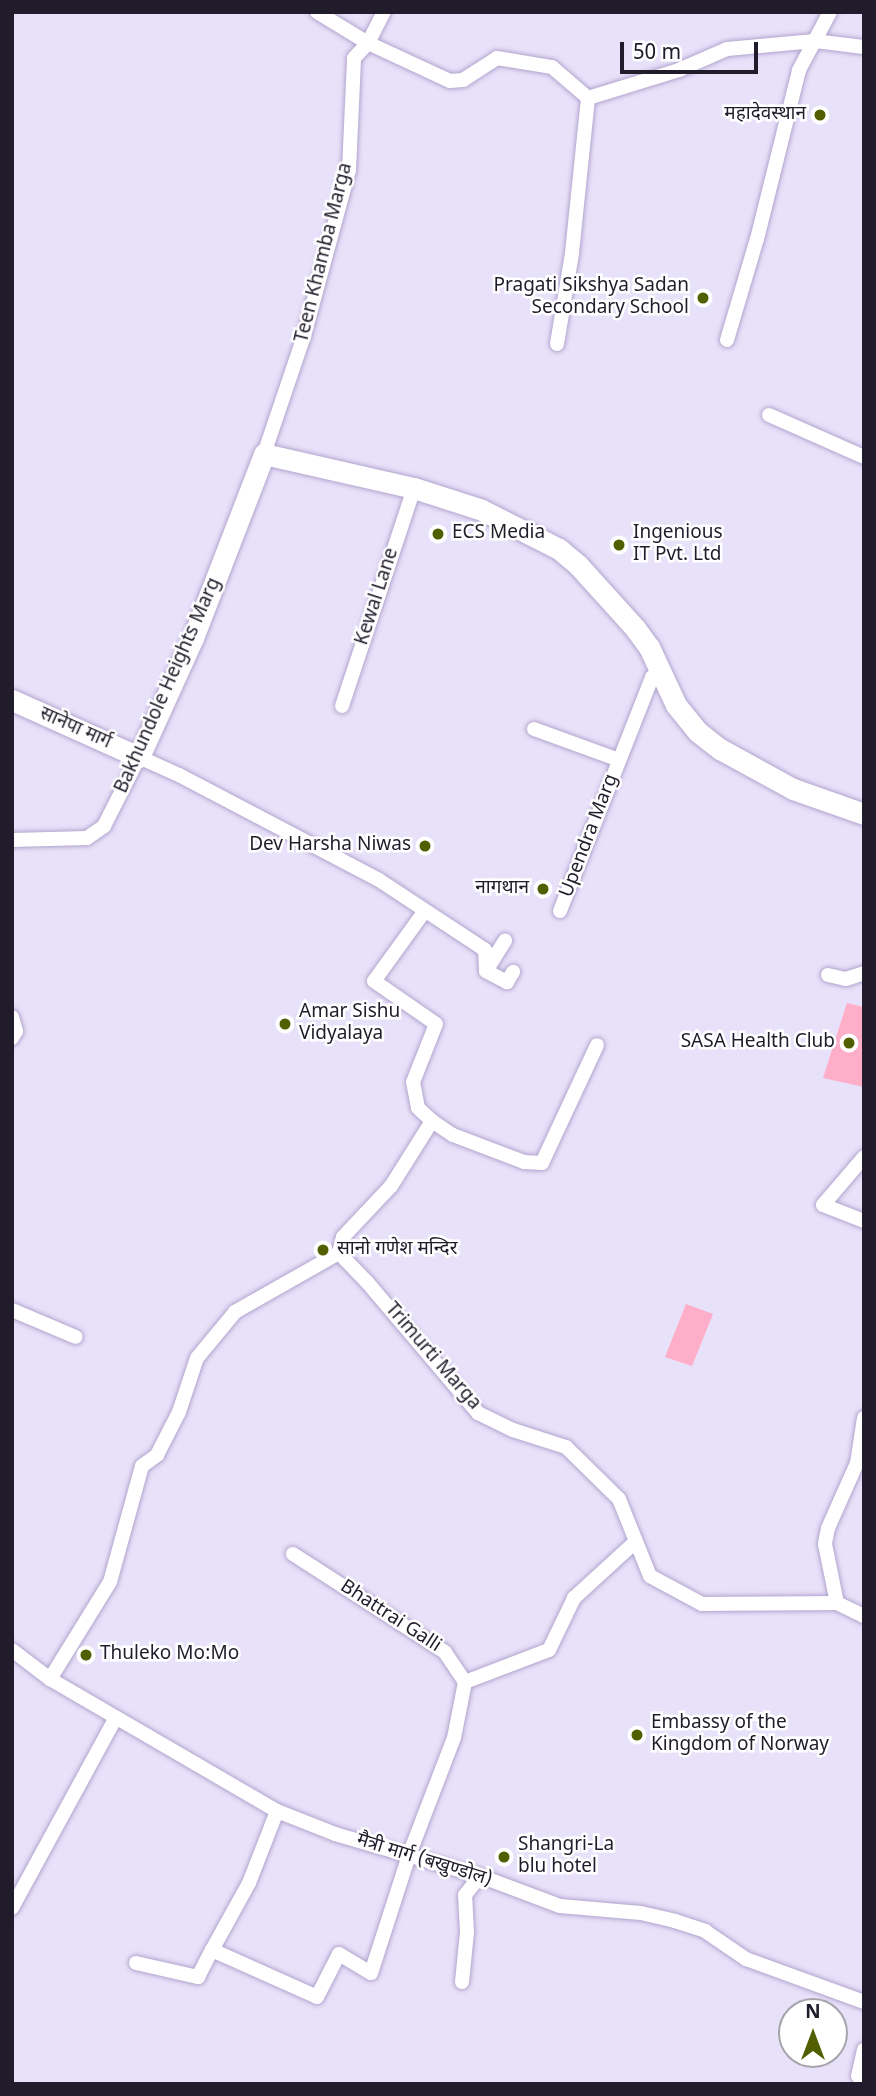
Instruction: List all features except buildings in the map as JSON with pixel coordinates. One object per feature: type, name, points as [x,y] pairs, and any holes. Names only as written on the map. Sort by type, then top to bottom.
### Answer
[{"type":"main road","points":[[264,454],[414,488],[482,510],[559,550],[578,565],[635,628],[661,671],[676,705],[698,732],[720,749],[793,789],[864,814]]},
{"type":"main road","name":"Bakhundole Heights Marg","points":[[139,758],[193,638],[264,454]]},
{"type":"main road","name":"सानेपा मार्ग","points":[[12,700],[139,758]]},
{"type":"street","points":[[317,12],[368,43],[450,80],[463,80],[491,59],[498,58],[552,67],[588,98]]},
{"type":"street","name":"Teen Khamba Marga","points":[[264,454],[304,336],[349,170],[354,58],[368,43],[384,12]]},
{"type":"street","points":[[727,340],[757,239],[799,70],[830,12]]},
{"type":"street","points":[[588,98],[679,70],[727,48],[815,41],[864,47]]},
{"type":"street","points":[[557,344],[572,253],[588,98]]},
{"type":"street","points":[[769,415],[864,457]]},
{"type":"street","name":"Kewal Lane","points":[[342,706],[414,488]]},
{"type":"street","name":"Upendra Marg","points":[[560,911],[652,677],[661,671]]},
{"type":"street","name":"Upendra Marg","points":[[534,729],[619,760]]},
{"type":"street","points":[[139,758],[179,775],[379,880],[485,950],[486,971]]},
{"type":"street","name":"Bakhundole Heights Marg","points":[[12,840],[87,838],[104,826],[139,758]]},
{"type":"street","points":[[424,912],[374,981],[436,1024],[413,1082],[418,1108],[432,1121],[464,1140],[524,1162],[541,1163],[597,1045]]},
{"type":"street","points":[[486,971],[505,940]]},
{"type":"street","points":[[486,971],[507,982],[513,972]]},
{"type":"street","points":[[828,975],[846,979],[864,973]]},
{"type":"street","points":[[12,1017],[16,1031],[12,1038]]},
{"type":"street","points":[[50,1679],[110,1582],[142,1466],[158,1455],[179,1412],[197,1358],[235,1312],[339,1254],[344,1237],[391,1186],[432,1121]]},
{"type":"street","points":[[864,1157],[823,1205],[864,1221]]},
{"type":"street","name":"Trimurti Marga","points":[[339,1254],[367,1282],[478,1413],[513,1430],[566,1447],[620,1499],[634,1543],[650,1576],[702,1604],[838,1604]]},
{"type":"street","points":[[12,1310],[76,1337]]},
{"type":"street","points":[[864,1418],[858,1463],[828,1528],[825,1544],[838,1604],[864,1616]]},
{"type":"street","points":[[212,1950],[317,1997],[339,1954],[370,1973],[409,1855],[454,1738],[465,1682],[550,1650],[574,1598],[634,1543]]},
{"type":"street","name":"Bhattrai Galli","points":[[293,1554],[445,1652],[465,1682]]},
{"type":"street","name":"मैत्री मार्ग (बखुण्डोल)","points":[[12,1650],[50,1679],[115,1719],[277,1811],[335,1834],[481,1876],[560,1906],[641,1913],[675,1921],[705,1931],[746,1959],[864,2002]]},
{"type":"street","points":[[12,1909],[115,1719]]},
{"type":"street","points":[[136,1963],[198,1977],[249,1883],[277,1811]]},
{"type":"street","points":[[462,1982],[467,1932],[465,1895],[481,1876]]},
{"type":"street","points":[[858,2076],[864,2050]]},
{"type":"shaded area","name":"SASA Health Club","points":[[847,1003],[864,1007],[864,1087],[823,1078]]},
{"type":"shaded area","points":[[686,1304],[713,1314],[692,1366],[665,1357]]},
{"type":"place","name":"महादेवस्थान","points":[[820,115]]},
{"type":"place","name":"Pragati Sikshya Sadan Secondary School","points":[[703,298]]},
{"type":"place","name":"ECS Media","points":[[438,534]]},
{"type":"place","name":"Ingenious IT Pvt. Ltd","points":[[619,545]]},
{"type":"place","name":"Dev Harsha Niwas","points":[[425,846]]},
{"type":"place","name":"नागथान","points":[[543,889]]},
{"type":"place","name":"Amar Sishu Vidyalaya","points":[[285,1024]]},
{"type":"place","name":"SASA Health Club","points":[[849,1043]]},
{"type":"place","name":"सानो गणेश मन्दिर","points":[[323,1250]]},
{"type":"place","name":"Thuleko Mo:Mo","points":[[86,1655]]},
{"type":"place","name":"Embassy of the Kingdom of Norway","points":[[637,1735]]},
{"type":"place","name":"Shangri-La blu hotel","points":[[504,1857]]}]
